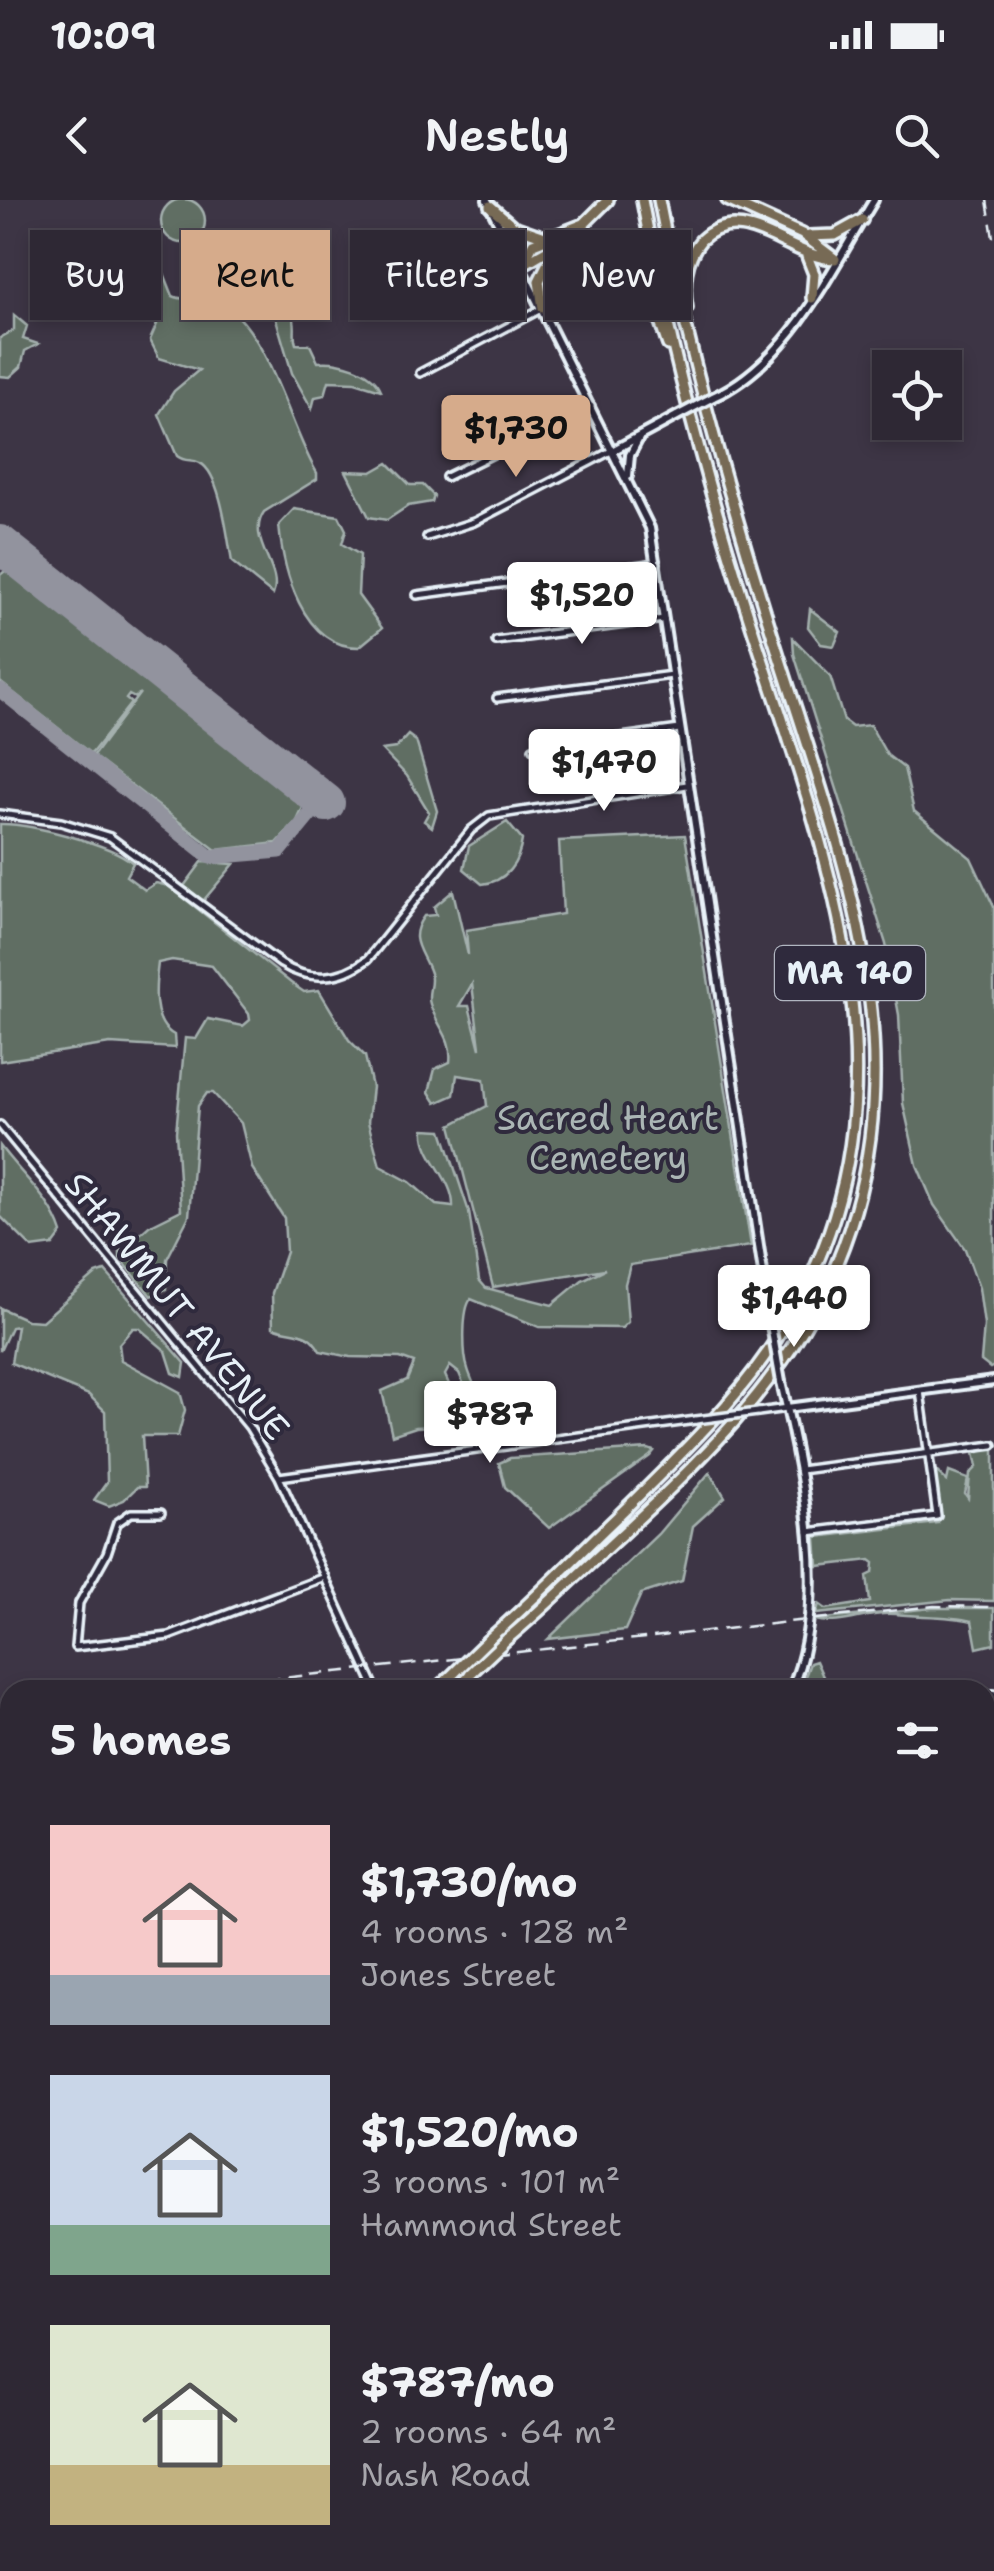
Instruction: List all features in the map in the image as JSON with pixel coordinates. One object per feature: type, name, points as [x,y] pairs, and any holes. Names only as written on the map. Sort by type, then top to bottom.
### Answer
[{"type":"highway","points":[[568,230],[584,224],[608,200]]},
{"type":"highway","name":"MA 140","points":[[447,1680],[678,1457],[763,1361],[823,1252],[843,1187],[855,1128],[858,1028],[841,926],[682,386],[642,200]]},
{"type":"highway","name":"MA 140","points":[[464,1680],[675,1484],[770,1379],[803,1330],[834,1269],[858,1202],[870,1141],[875,1029],[859,924],[696,366],[659,200]]},
{"type":"highway","points":[[727,200],[802,234],[836,260]]},
{"type":"highway","points":[[489,203],[520,230],[545,235]]},
{"type":"highway","points":[[802,234],[836,235],[862,220]]},
{"type":"highway","points":[[696,366],[686,281],[701,240],[723,224],[748,221],[805,254],[836,260]]},
{"type":"highway","points":[[525,258],[530,246],[545,239]]},
{"type":"highway","points":[[805,254],[814,270],[812,298]]},
{"type":"highway","points":[[543,308],[541,273],[545,265]]},
{"type":"highway","points":[[659,320],[682,386]]},
{"type":"main road","points":[[614,450],[742,384],[774,353],[874,200]]},
{"type":"main road","points":[[489,203],[503,230]]},
{"type":"main road","points":[[525,271],[648,521],[657,564],[687,785],[771,1325],[808,1532],[804,1650],[794,1680]]},
{"type":"main road","points":[[628,479],[630,454],[640,435]]},
{"type":"main road","points":[[787,1408],[994,1381]]},
{"type":"street","points":[[420,373],[543,308]]},
{"type":"street","points":[[446,478],[592,406]]},
{"type":"street","points":[[427,537],[474,522],[614,450]]},
{"type":"street","points":[[417,595],[657,564]]},
{"type":"street","points":[[496,640],[664,619]]},
{"type":"street","points":[[496,698],[672,674]]},
{"type":"street","points":[[534,749],[680,730]]},
{"type":"street","points":[[0,814],[70,824],[110,837],[288,968],[325,977],[348,972],[368,960],[475,826],[495,813],[687,785]]},
{"type":"street","name":"SHAWMUT AVENUE","points":[[0,1125],[249,1426],[279,1477],[371,1680]]},
{"type":"street","points":[[808,1532],[937,1516],[920,1391]]},
{"type":"street","points":[[279,1477],[787,1408]]},
{"type":"street","points":[[797,1471],[994,1446]]},
{"type":"street","points":[[161,1512],[131,1514],[117,1522],[107,1553],[79,1603],[76,1647],[169,1636],[325,1578]]},
{"type":"green space","points":[[175,200],[191,200],[204,213],[203,230],[181,230],[181,243],[167,237],[162,229],[162,213]]},
{"type":"green space","points":[[161,266],[173,296],[181,298],[181,320],[241,320],[276,379],[317,473],[317,479],[264,512],[259,522],[261,543],[274,575],[273,595],[232,562],[213,480],[200,463],[177,456],[159,414],[174,391],[199,370],[159,358],[150,340],[156,320],[161,320]]},
{"type":"green space","points":[[14,315],[27,326],[23,339],[38,344],[25,351],[21,367],[10,377],[0,376],[0,338],[14,330]]},
{"type":"green space","points":[[276,320],[294,320],[296,344],[310,345],[318,362],[354,367],[370,376],[381,390],[355,382],[329,381],[325,395],[315,397],[312,409],[292,373]]},
{"type":"green space","points":[[388,463],[410,485],[423,485],[434,496],[432,502],[408,506],[387,520],[369,517],[346,471],[372,472]]},
{"type":"green space","points":[[294,509],[339,516],[346,530],[342,544],[360,555],[358,595],[382,628],[359,647],[339,644],[323,634],[299,603],[285,563],[279,525]]},
{"type":"green space","points":[[9,568],[300,795],[305,803],[297,821],[277,843],[216,850],[93,756],[140,693],[135,698],[129,695],[126,699],[131,703],[91,754],[0,682],[0,575]]},
{"type":"green space","points":[[810,609],[840,632],[834,646],[821,644],[808,627]]},
{"type":"green space","points":[[793,638],[830,676],[844,721],[852,727],[870,725],[887,755],[904,768],[914,811],[971,858],[994,907],[994,1366],[990,1368],[981,1361],[984,1325],[979,1288],[965,1249],[934,1205],[917,1165],[903,1103],[899,1015],[886,944],[794,654]]},
{"type":"green space","points":[[408,735],[416,741],[437,811],[432,827],[424,821],[429,812],[407,776],[382,750],[396,748]]},
{"type":"green space","points":[[507,822],[522,840],[518,856],[498,880],[482,884],[464,869],[469,846]]},
{"type":"green space","name":"Sacred Heart Cemetery","points":[[0,824],[49,831],[107,849],[133,863],[126,876],[145,890],[156,883],[169,886],[291,983],[304,992],[319,990],[349,1040],[365,1056],[372,1087],[368,1122],[380,1166],[410,1182],[436,1205],[453,1207],[448,1186],[424,1139],[424,1129],[442,1130],[469,1212],[479,1280],[486,1288],[552,1305],[582,1280],[605,1269],[493,1287],[451,1125],[487,1106],[484,1079],[457,1075],[454,1095],[436,1103],[429,1092],[435,1069],[450,1062],[450,1053],[430,1004],[431,977],[416,932],[424,916],[436,915],[434,907],[453,891],[468,955],[466,930],[563,914],[559,841],[685,835],[751,1246],[630,1265],[625,1284],[628,1322],[622,1328],[539,1327],[471,1299],[465,1322],[465,1354],[482,1413],[474,1409],[459,1373],[450,1366],[445,1375],[459,1408],[453,1425],[416,1427],[392,1435],[382,1391],[407,1380],[414,1363],[400,1358],[350,1357],[320,1351],[305,1335],[273,1327],[272,1293],[286,1252],[284,1218],[252,1168],[241,1123],[213,1093],[207,1093],[198,1106],[189,1216],[167,1259],[166,1289],[151,1296],[120,1258],[120,1252],[149,1226],[181,1210],[176,1132],[185,1038],[196,1039],[208,1019],[243,1026],[250,1020],[212,966],[172,960],[158,963],[158,1013],[174,1035],[175,1048],[110,1044],[0,1061]],"holes":[[[472,984],[480,1049],[469,1006],[459,1006]]]},
{"type":"green space","points":[[202,862],[234,864],[203,901],[184,886]]},
{"type":"green space","points":[[0,1146],[57,1220],[62,1233],[53,1245],[32,1248],[0,1216]]},
{"type":"green space","points":[[105,1271],[185,1363],[183,1377],[173,1373],[166,1351],[139,1328],[133,1328],[119,1344],[121,1360],[180,1392],[185,1410],[178,1436],[142,1436],[145,1487],[137,1487],[124,1500],[109,1506],[94,1500],[107,1482],[105,1411],[89,1395],[11,1363],[17,1326],[11,1327],[0,1351],[0,1308],[27,1320],[42,1321],[96,1274]]},
{"type":"green space","points":[[994,1448],[994,1601],[950,1600],[816,1614],[819,1604],[826,1609],[870,1602],[867,1576],[873,1573],[874,1563],[870,1560],[818,1566],[816,1537],[938,1523],[934,1469],[947,1481],[949,1472],[968,1479],[968,1498],[970,1474],[977,1467],[974,1453]]},
{"type":"green space","points":[[654,1451],[650,1456],[549,1528],[505,1487],[499,1463],[510,1458]]},
{"type":"green space","points":[[710,1472],[725,1497],[693,1526],[682,1581],[641,1594],[625,1630],[548,1639],[658,1534]]},
{"type":"green space","points":[[932,1608],[994,1608],[994,1644],[977,1648],[972,1621],[962,1619],[885,1614],[835,1622],[815,1620]]},
{"type":"green space","points":[[816,1661],[825,1680],[804,1680],[810,1663]]},
{"type":"taxiway","points":[[0,562],[27,565]]},
{"type":"taxiway","points":[[0,690],[210,857],[280,851],[322,800]]},
{"type":"runway","points":[[0,544],[326,803]]},
{"type":"railway","points":[[987,200],[994,244]]},
{"type":"railway","points":[[264,1680],[934,1606],[994,1607]]}]
